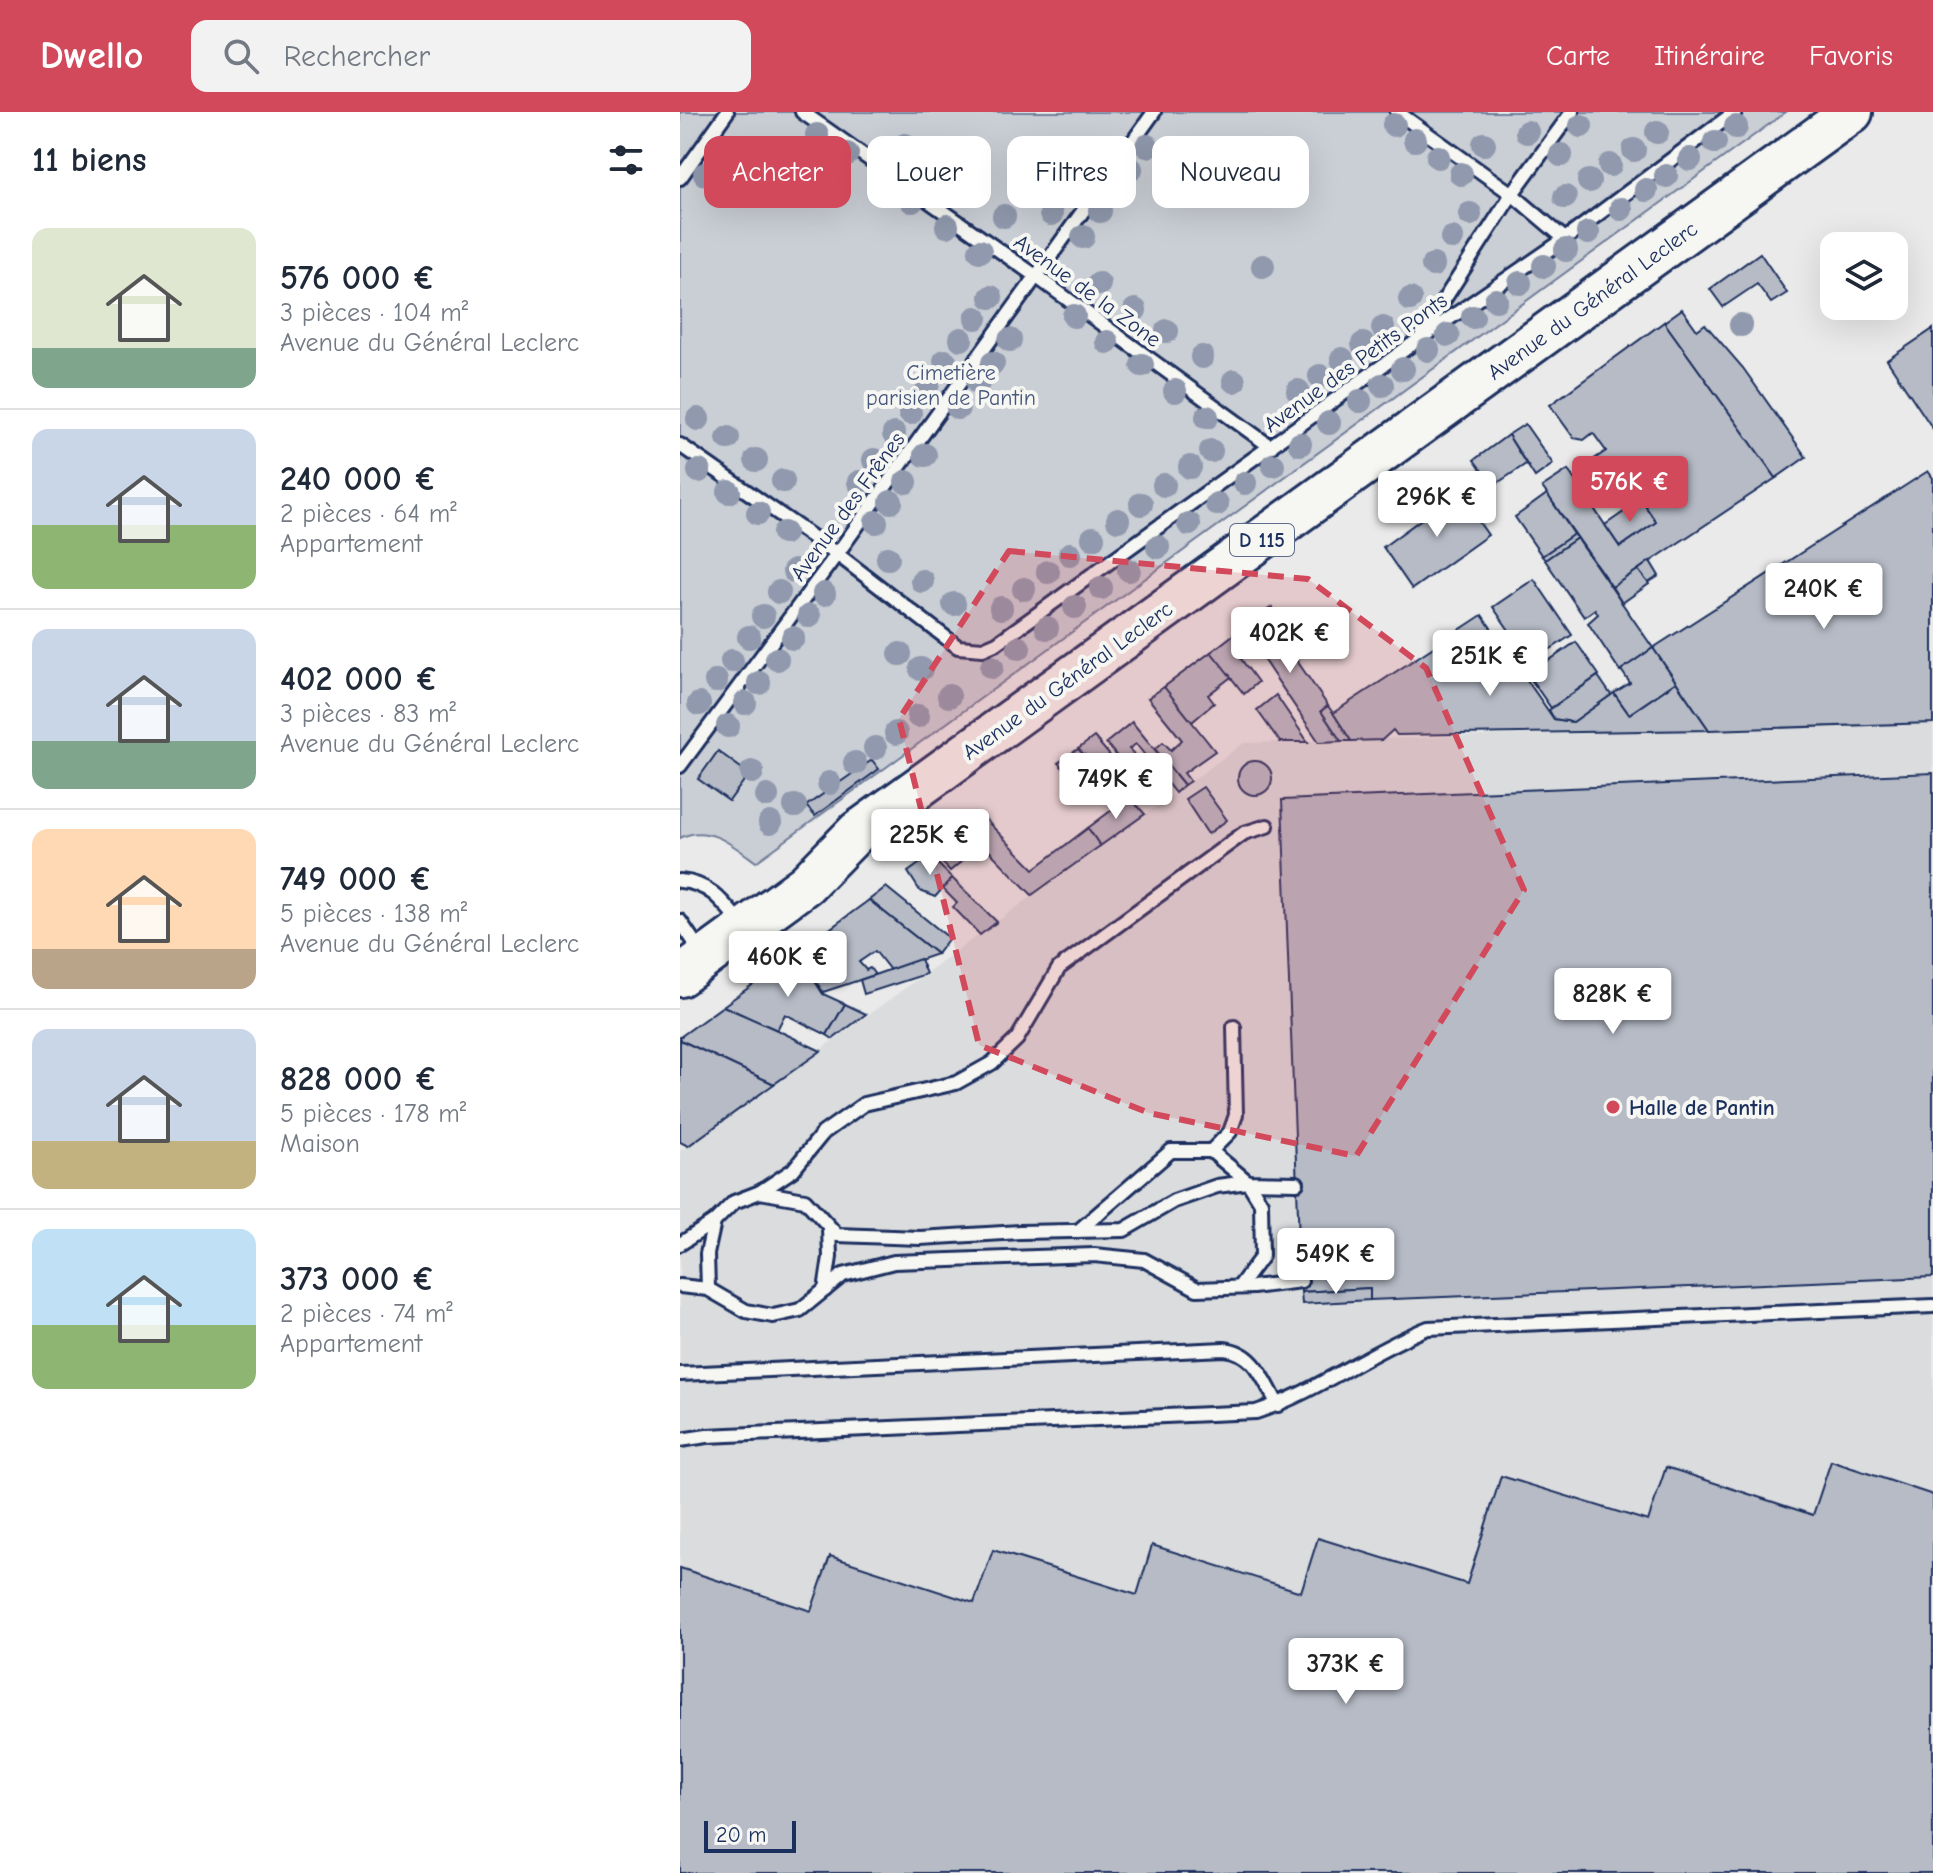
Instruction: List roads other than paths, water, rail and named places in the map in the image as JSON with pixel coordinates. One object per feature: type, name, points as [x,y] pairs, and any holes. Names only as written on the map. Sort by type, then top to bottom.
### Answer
[{"type":"main road","name":"Avenue du Général Leclerc","points":[[692,968],[806,884],[857,832],[1852,112]]},
{"type":"lane","points":[[680,178],[727,112]]},
{"type":"lane","name":"Avenue de la Zone","points":[[802,112],[1271,447]]},
{"type":"lane","name":"Avenue des Frênes","points":[[680,766],[837,554],[1154,112]]},
{"type":"lane","points":[[1397,112],[1512,194],[1565,239]]},
{"type":"lane","points":[[1418,340],[1512,194],[1572,112]]},
{"type":"lane","name":"Avenue des Petits Ponts","points":[[837,554],[958,647],[983,649],[997,643],[1418,340],[1565,239],[1735,112]]},
{"type":"lane","points":[[680,445],[837,554]]},
{"type":"lane","points":[[680,1244],[714,1222],[734,1202],[760,1192],[793,1170],[823,1133],[864,1104],[956,1083],[992,1063],[1017,1039],[1059,968],[1244,833],[1267,826]]},
{"type":"lane","points":[[680,881],[699,884],[715,893],[746,929]]},
{"type":"lane","points":[[680,921],[692,968]]},
{"type":"lane","points":[[1211,1151],[1230,1132],[1236,1115],[1234,1027]]},
{"type":"lane","points":[[1078,1231],[1171,1151],[1211,1151],[1248,1182],[1261,1203],[1262,1256],[1239,1287]]},
{"type":"lane","points":[[760,1192],[805,1200],[837,1235],[920,1238],[1124,1230],[1174,1201],[1217,1186],[1248,1182],[1297,1183]]},
{"type":"lane","points":[[708,1289],[707,1254],[714,1222]]},
{"type":"lane","points":[[825,1290],[830,1257],[829,1228]]},
{"type":"lane","points":[[680,1286],[708,1289],[746,1311],[773,1316],[800,1310],[843,1275],[894,1262],[1094,1255],[1144,1260],[1197,1289],[1301,1281]]},
{"type":"lane","points":[[680,1440],[707,1436],[1256,1412],[1300,1395],[1375,1352],[1428,1328],[1933,1306]]},
{"type":"lane","points":[[680,1374],[1224,1349],[1239,1351],[1251,1361],[1278,1405]]},
{"type":"lane","points":[[680,1432],[707,1436]]},
{"type":"place","name":"Halle de Pantin","points":[[1613,1107]]},
{"type":"park label","name":"Cimetière parisien de Pantin","points":[[951,384]]}]
